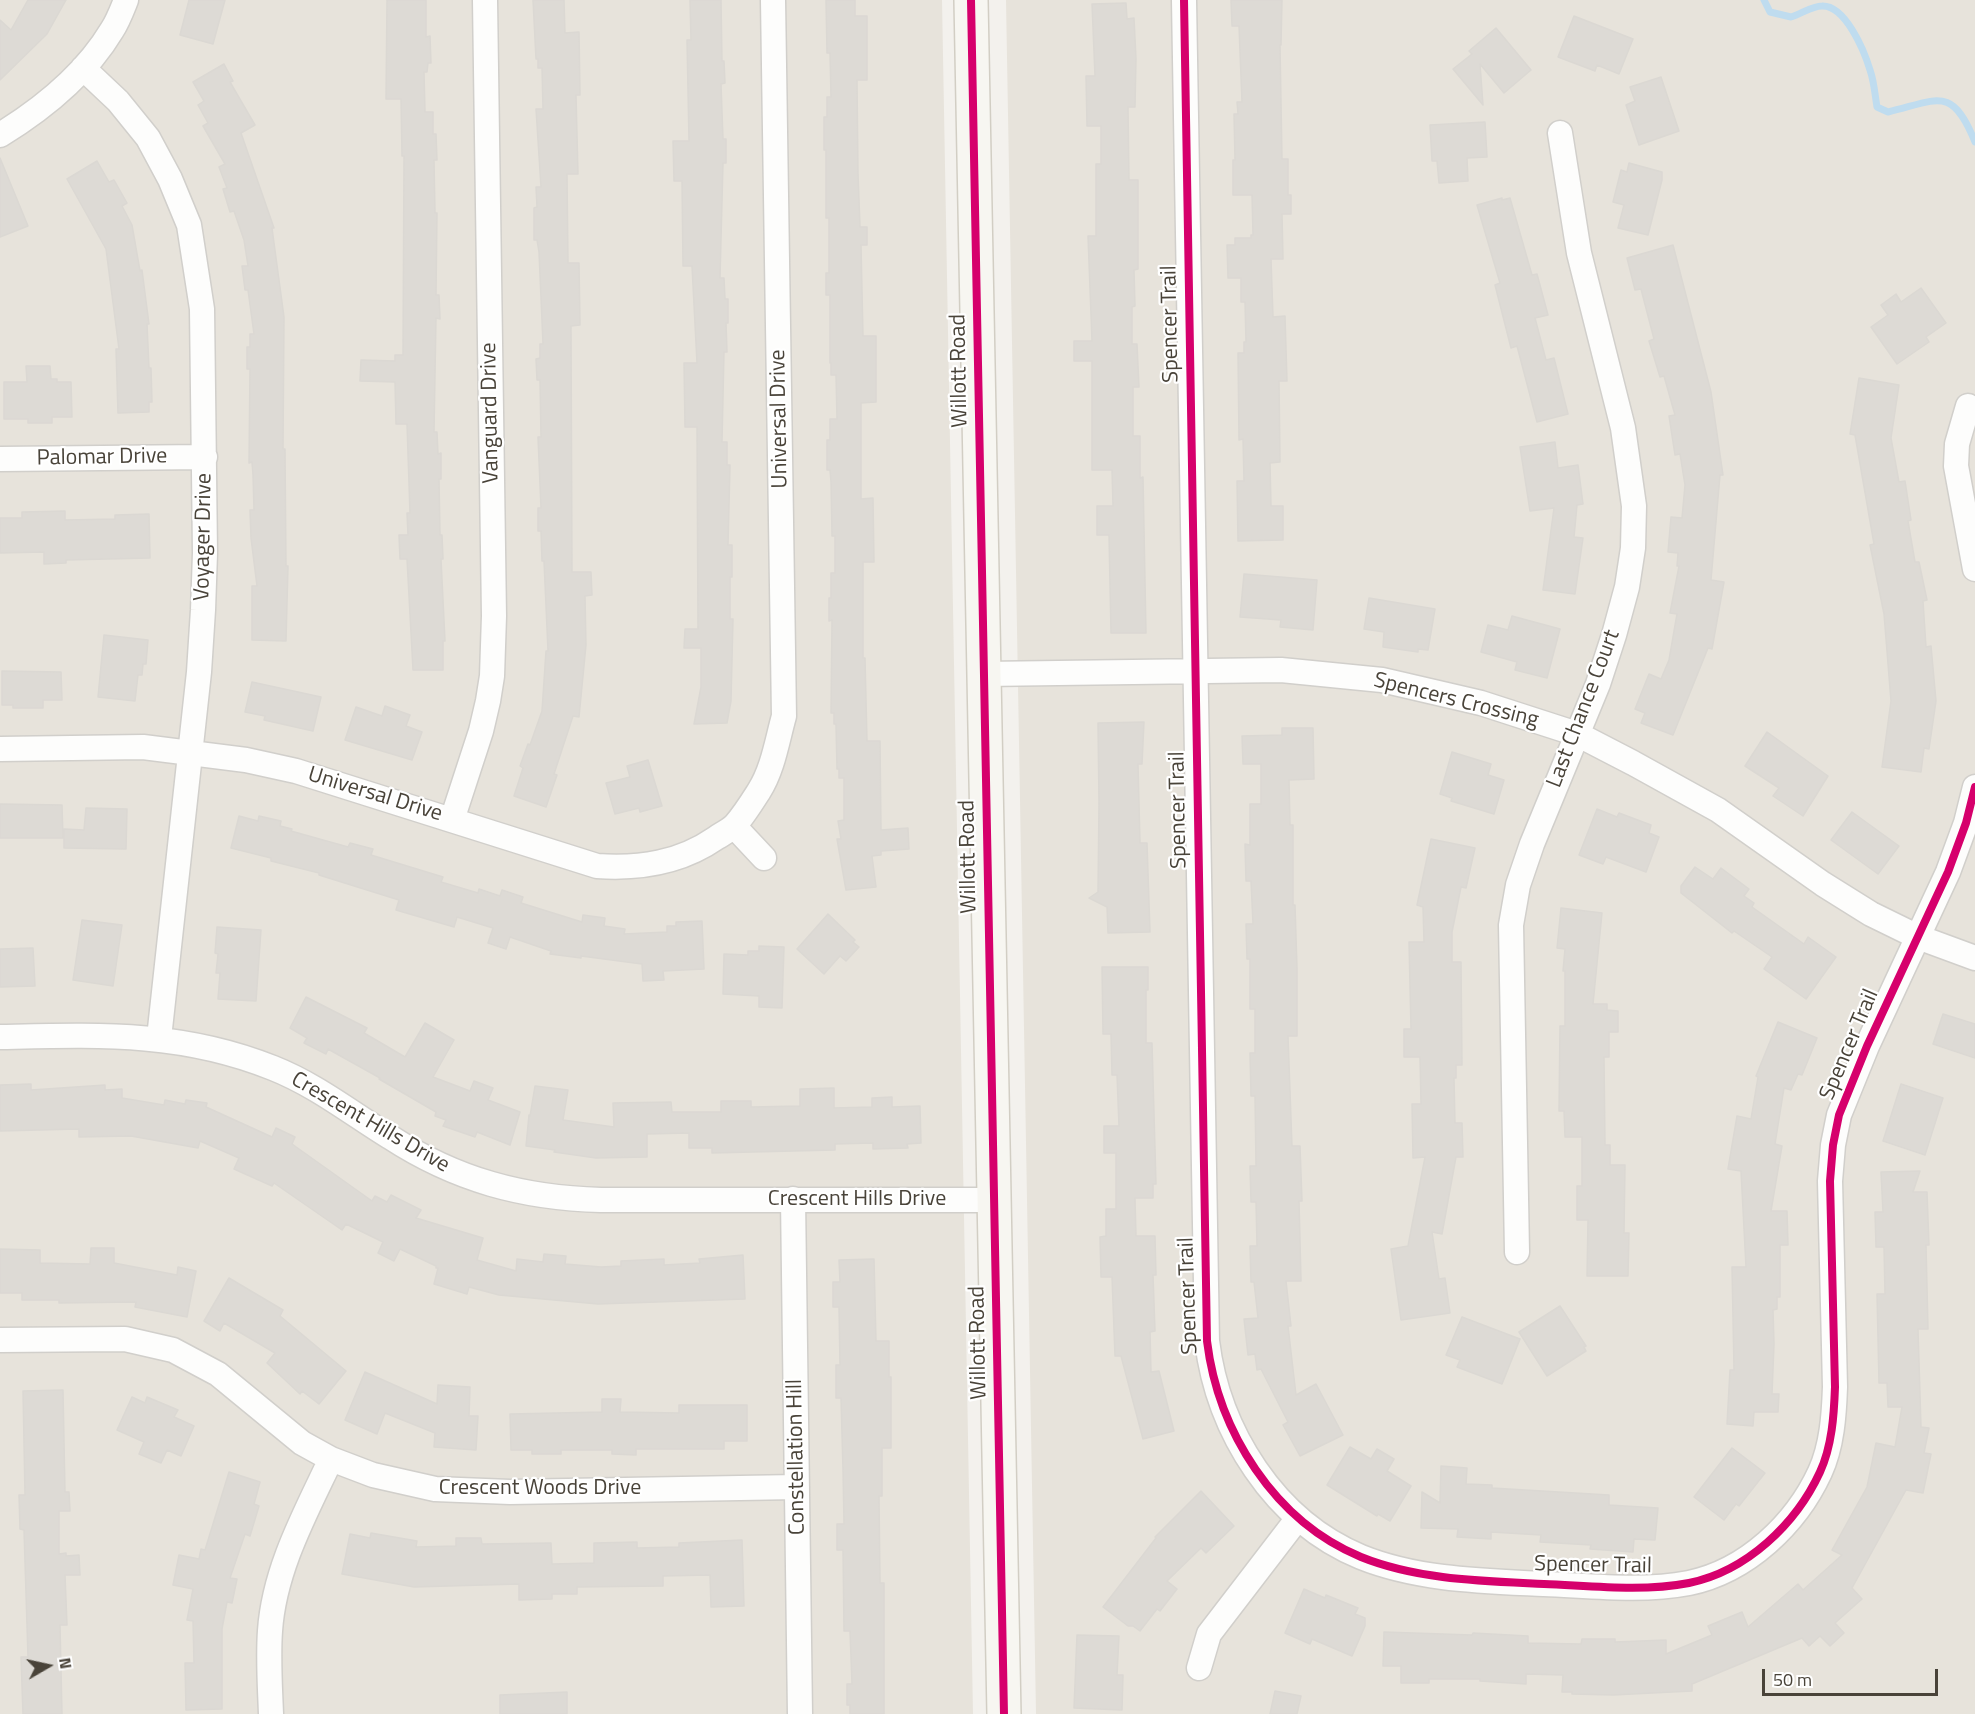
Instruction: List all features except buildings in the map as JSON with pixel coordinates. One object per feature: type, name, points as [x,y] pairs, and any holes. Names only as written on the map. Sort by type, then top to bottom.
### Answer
[{"type":"main road","name":"Willott Road","points":[[971,0],[1004,1714]]},
{"type":"street","points":[[0,135],[50,101],[83,68],[112,30],[126,0]]},
{"type":"street","name":"Vanguard Drive","points":[[452,820],[481,731],[492,676],[494,616],[485,0]]},
{"type":"street","name":"Universal Drive","points":[[0,749],[143,747],[190,752],[297,771],[597,866],[624,868],[649,866],[679,858],[705,846],[734,826],[760,790],[772,761],[784,716],[773,0]]},
{"type":"street","name":"Spencer Trail","points":[[1184,0],[1207,1341],[1210,1368],[1230,1426],[1265,1483],[1298,1518],[1330,1541],[1370,1560],[1446,1577],[1512,1582],[1659,1587],[1690,1582],[1716,1573],[1767,1544],[1789,1520],[1820,1471],[1834,1418],[1830,1181],[1833,1145],[1839,1114],[1852,1079],[1948,872],[1966,823],[1975,787]]},
{"type":"street","name":"Voyager Drive","points":[[83,68],[118,101],[148,138],[170,179],[189,225],[202,309],[205,457],[203,610],[199,672],[159,1038]]},
{"type":"street","name":"Last Chance Court","points":[[1517,1251],[1511,925],[1518,885],[1528,855],[1598,684],[1614,635],[1627,587],[1633,548],[1634,506],[1623,428],[1579,253],[1560,133]]},
{"type":"street","points":[[1968,406],[1957,444],[1956,466],[1975,569]]},
{"type":"street","name":"Palomar Drive","points":[[0,459],[205,457]]},
{"type":"street","name":"Spencers Crossing","points":[[984,674],[1281,670],[1382,680],[1481,703],[1577,734],[1674,784],[1871,914],[1918,936],[1975,958]]},
{"type":"street","points":[[734,826],[764,858]]},
{"type":"street","name":"Crescent Hills Drive","points":[[0,1037],[159,1038],[238,1055],[309,1084],[421,1156],[492,1185],[532,1195],[567,1199],[994,1200]]},
{"type":"street","name":"Constellation Hill","points":[[793,1199],[800,1714]]},
{"type":"street","name":"Crescent Woods Drive","points":[[0,1340],[125,1340],[173,1350],[218,1374],[302,1443],[331,1459],[373,1475],[435,1489],[510,1492],[797,1487]]},
{"type":"street","points":[[271,1714],[270,1631],[275,1596],[296,1533],[331,1459]]},
{"type":"street","points":[[1199,1668],[1209,1634],[1298,1518]]},
{"type":"shaded area","points":[[0,0],[942,0],[973,1714],[0,1714]]},
{"type":"shaded area","points":[[1006,0],[1975,0],[1975,1714],[1036,1714]]},
{"type":"waterway","points":[[1764,0],[1770,12],[1791,17],[1822,6],[1838,13],[1852,30],[1863,51],[1872,79],[1877,107],[1888,112],[1931,101],[1951,104],[1967,124],[1975,142]]},
{"type":"cycle path","points":[[971,0],[1004,1714]]},
{"type":"cycle path","points":[[1184,0],[1207,1341],[1213,1375],[1223,1408],[1238,1439],[1255,1469],[1277,1497],[1302,1521],[1330,1541],[1361,1557],[1383,1565],[1428,1575],[1474,1580],[1617,1588],[1671,1586],[1710,1577],[1750,1556],[1783,1527],[1798,1510],[1820,1472],[1832,1430],[1835,1387],[1830,1181],[1833,1145],[1839,1115],[1867,1046],[1948,872],[1966,823],[1975,787]]}]
